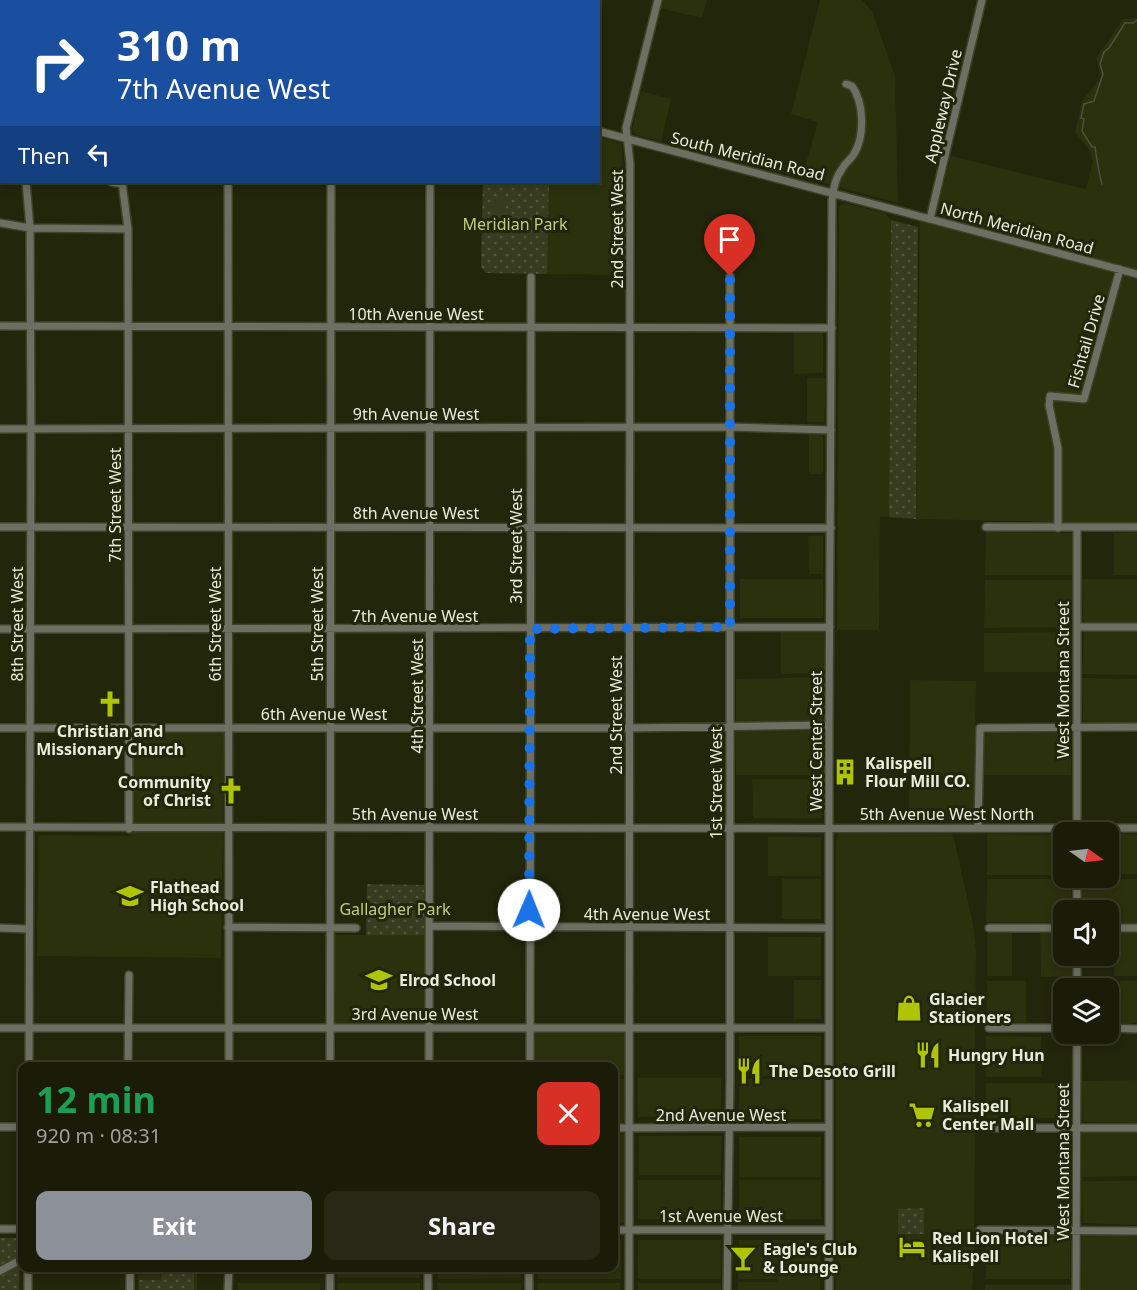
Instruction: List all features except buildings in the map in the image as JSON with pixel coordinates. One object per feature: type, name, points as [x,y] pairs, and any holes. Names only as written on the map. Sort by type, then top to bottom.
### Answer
[{"type":"street","name":"2nd Street West","points":[[629,1290],[630,163],[626,128],[658,0]]},
{"type":"street","name":"Appleway Drive","points":[[930,219],[982,0]]},
{"type":"street","points":[[833,192],[841,169],[854,154],[860,134],[861,113],[858,96],[852,86],[846,84]]},
{"type":"street","name":"South Meridian Road","points":[[600,131],[890,207]]},
{"type":"street","name":"8th Street West","points":[[26,183],[30,228],[31,429],[28,1062]]},
{"type":"street","name":"7th Street West","points":[[122,183],[128,229],[129,829]]},
{"type":"street","name":"6th Street West","points":[[228,183],[230,327],[229,1062]]},
{"type":"street","name":"5th Street West","points":[[330,1062],[331,183]]},
{"type":"street","name":"4th Street West","points":[[429,1062],[430,183]]},
{"type":"street","name":"West Center Street","points":[[829,1290],[829,725],[833,192]]},
{"type":"street","name":"North Meridian Road","points":[[890,207],[1137,274]]},
{"type":"street","points":[[0,223],[30,228],[128,229]]},
{"type":"street","name":"Fishtail Drive","points":[[1058,528],[1059,448],[1049,405],[1050,396],[1084,399],[1120,270]]},
{"type":"street","name":"1st Street West","points":[[727,1290],[730,1128],[730,276]]},
{"type":"street","name":"3rd Street West","points":[[530,1062],[531,277]]},
{"type":"street","name":"10th Avenue West","points":[[0,326],[832,328]]},
{"type":"street","name":"9th Avenue West","points":[[0,429],[731,427],[831,430]]},
{"type":"street","name":"8th Avenue West","points":[[0,527],[831,528]]},
{"type":"street","points":[[986,527],[1137,527]]},
{"type":"street","name":"West Montana Street","points":[[1077,528],[1077,822]]},
{"type":"street","name":"7th Avenue West","points":[[0,629],[830,627]]},
{"type":"street","points":[[1077,627],[1137,627]]},
{"type":"street","name":"6th Avenue West","points":[[0,728],[629,728],[829,725]]},
{"type":"street","points":[[978,827],[980,728],[1137,727]]},
{"type":"street","name":"5th Avenue West","points":[[0,827],[129,829],[830,827]]},
{"type":"street","name":"5th Avenue West North","points":[[830,827],[1053,829]]},
{"type":"street","name":"5th Avenue West North","points":[[1119,829],[1137,828]]},
{"type":"street","name":"4th Avenue West","points":[[429,926],[829,928]]},
{"type":"street","points":[[228,927],[356,928]]},
{"type":"street","points":[[0,928],[28,929]]},
{"type":"street","points":[[989,928],[1053,928]]},
{"type":"street","points":[[1119,928],[1137,928]]},
{"type":"street","points":[[128,1062],[129,975]]},
{"type":"street","name":"3rd Avenue West","points":[[0,1028],[829,1028]]},
{"type":"street","points":[[989,1028],[1053,1028]]},
{"type":"street","points":[[1119,1028],[1137,1029]]},
{"type":"street","name":"West Montana Street","points":[[1076,1290],[1077,1044]]},
{"type":"street","points":[[0,1127],[18,1127]]},
{"type":"street","name":"2nd Avenue West","points":[[618,1128],[829,1127]]},
{"type":"street","points":[[987,1128],[1137,1128]]},
{"type":"street","points":[[0,1229],[18,1229]]},
{"type":"street","name":"1st Avenue West","points":[[618,1230],[829,1230]]},
{"type":"street","points":[[980,1230],[1137,1231]]},
{"type":"street","points":[[0,1271],[18,1261]]},
{"type":"street","points":[[28,1272],[28,1290]]},
{"type":"street","points":[[130,1272],[130,1290]]},
{"type":"street","points":[[228,1290],[229,1272]]},
{"type":"street","points":[[330,1272],[330,1290]]},
{"type":"street","points":[[428,1272],[428,1290]]},
{"type":"street","points":[[529,1272],[530,1290]]},
{"type":"shaded area","points":[[652,0],[707,0],[702,18],[651,6]]},
{"type":"shaded area","points":[[820,0],[862,0],[872,11],[895,76],[898,203],[802,177],[818,122],[791,114]]},
{"type":"shaded area","points":[[1137,18],[1137,269],[940,218],[937,210],[951,156],[1086,189],[1093,161],[1089,150],[1075,132],[1082,101],[1101,77],[1096,58],[1123,19]]},
{"type":"shaded area","points":[[641,91],[671,99],[661,141],[636,135],[632,130]]},
{"type":"shaded area","points":[[600,137],[621,144],[620,275],[486,273],[481,267],[483,183],[600,183]]},
{"type":"shaded area","points":[[845,203],[885,213],[891,220],[889,517],[880,517],[879,630],[837,630],[839,207]]},
{"type":"shaded area","points":[[920,221],[1115,273],[1083,392],[1079,395],[1046,392],[1044,405],[1055,449],[1055,522],[916,519]]},
{"type":"shaded area","points":[[1123,275],[1137,279],[1137,522],[1062,522],[1062,448],[1053,403],[1056,399],[1085,402]]},
{"type":"shaded area","points":[[823,331],[823,373],[794,374],[794,332]]},
{"type":"shaded area","points":[[807,378],[826,378],[824,422],[807,422]]},
{"type":"shaded area","points":[[823,431],[823,474],[809,474],[809,432]]},
{"type":"shaded area","points":[[986,532],[1072,533],[1073,575],[985,575]]},
{"type":"shaded area","points":[[1137,532],[1137,575],[1114,575],[1114,533]]},
{"type":"shaded area","points":[[823,535],[823,574],[809,574],[808,536]]},
{"type":"shaded area","points":[[740,579],[823,579],[823,618],[740,618]]},
{"type":"shaded area","points":[[1082,579],[1137,579],[1137,624],[1083,623]]},
{"type":"shaded area","points":[[985,580],[1073,580],[1071,627],[984,628]]},
{"type":"shaded area","points":[[781,630],[824,632],[824,673],[781,674]]},
{"type":"shaded area","points":[[1084,630],[1137,631],[1137,675],[1082,674]]},
{"type":"shaded area","points":[[1068,632],[1073,636],[1072,671],[984,672],[984,633]]},
{"type":"shaded area","points":[[824,677],[823,722],[736,722],[736,679]]},
{"type":"shaded area","points":[[1082,678],[1137,679],[1137,723],[1083,723]]},
{"type":"shaded area","points":[[910,680],[976,681],[974,819],[909,819]]},
{"type":"shaded area","name":"Flathead High School","points":[[133,731],[224,732],[221,958],[37,956],[39,835],[131,836]]},
{"type":"shaded area","points":[[737,731],[823,731],[824,775],[736,775],[735,733]]},
{"type":"shaded area","points":[[985,733],[1071,733],[1071,775],[984,775],[983,736]]},
{"type":"shaded area","points":[[752,779],[822,779],[822,818],[753,818]]},
{"type":"shaded area","points":[[839,834],[953,834],[973,924],[976,951],[972,1290],[836,1290],[836,841]]},
{"type":"shaded area","points":[[987,834],[1053,835],[1053,875],[987,875]]},
{"type":"shaded area","points":[[1119,834],[1137,834],[1137,874],[1119,874]]},
{"type":"shaded area","points":[[768,836],[821,837],[821,876],[768,876]]},
{"type":"shaded area","points":[[782,879],[821,879],[821,919],[782,919]]},
{"type":"shaded area","points":[[987,879],[1053,879],[1053,888],[1071,888],[1072,900],[1053,900],[1053,923],[986,922]]},
{"type":"shaded area","points":[[1119,879],[1137,879],[1137,923],[1119,923],[1119,900],[1082,900],[1082,888],[1119,888]]},
{"type":"shaded area","points":[[987,933],[1012,933],[1012,976],[987,976]]},
{"type":"shaded area","points":[[1040,933],[1053,933],[1053,966],[1072,966],[1072,977],[1041,977]]},
{"type":"shaded area","points":[[1119,933],[1137,933],[1137,976],[1114,976],[1114,966],[1119,966]]},
{"type":"shaded area","name":"Elrod School","points":[[334,935],[424,935],[424,1025],[334,1025]]},
{"type":"shaded area","points":[[768,937],[821,937],[821,976],[768,976]]},
{"type":"shaded area","points":[[794,980],[821,980],[821,1019],[794,1019]]},
{"type":"shaded area","points":[[987,981],[1026,981],[1026,1023],[986,1022]]},
{"type":"shaded area","points":[[1120,981],[1137,981],[1137,1023],[1120,1023]]},
{"type":"shaded area","points":[[538,1031],[622,1031],[624,1035],[624,1075],[618,1075],[618,1062],[534,1062],[534,1035]]},
{"type":"shaded area","points":[[739,1036],[821,1036],[821,1076],[739,1076]]},
{"type":"shaded area","points":[[986,1036],[1041,1037],[1042,1077],[986,1077]]},
{"type":"shaded area","points":[[638,1078],[721,1078],[721,1117],[638,1117]]},
{"type":"shaded area","points":[[618,1079],[624,1079],[626,1118],[622,1123],[618,1122]]},
{"type":"shaded area","points":[[739,1079],[821,1079],[821,1119],[739,1119]]},
{"type":"shaded area","points":[[1137,1080],[1137,1123],[1083,1122],[1082,1081]]},
{"type":"shaded area","points":[[986,1083],[1067,1083],[1067,1118],[986,1118]]},
{"type":"shaded area","points":[[1137,1132],[1137,1176],[1082,1177],[1082,1133]]},
{"type":"shaded area","points":[[618,1134],[624,1134],[624,1214],[626,1219],[618,1223]]},
{"type":"shaded area","points":[[639,1136],[722,1136],[721,1175],[639,1175]]},
{"type":"shaded area","points":[[739,1137],[821,1137],[821,1177],[739,1177]]},
{"type":"shaded area","points":[[638,1180],[721,1180],[721,1219],[638,1219]]},
{"type":"shaded area","points":[[739,1180],[821,1180],[821,1219],[739,1220]]},
{"type":"shaded area","points":[[1082,1181],[1137,1181],[1137,1225],[1083,1223]]},
{"type":"shaded area","points":[[1082,1236],[1137,1236],[1137,1290],[1081,1290]]},
{"type":"shaded area","points":[[986,1237],[1070,1237],[1070,1279],[986,1279]]},
{"type":"shaded area","points":[[618,1240],[621,1240],[621,1279],[538,1279],[538,1272],[618,1272]]},
{"type":"shaded area","points":[[638,1240],[721,1240],[721,1279],[638,1279]]},
{"type":"shaded area","points":[[739,1240],[820,1240],[820,1290],[738,1290],[738,1282],[777,1282],[777,1279],[738,1279]]},
{"type":"shaded area","points":[[138,1272],[197,1272],[197,1290],[138,1290]]},
{"type":"shaded area","points":[[338,1272],[420,1272],[420,1278],[338,1278]]},
{"type":"shaded area","points":[[438,1272],[521,1272],[521,1278],[438,1279]]},
{"type":"shaded area","points":[[238,1283],[320,1283],[320,1290],[238,1290]]},
{"type":"shaded area","points":[[338,1283],[420,1283],[420,1290],[338,1290]]},
{"type":"shaded area","points":[[438,1283],[521,1283],[521,1290],[438,1290]]},
{"type":"shaded area","points":[[538,1283],[620,1283],[620,1290],[538,1290]]},
{"type":"shaded area","points":[[638,1283],[721,1283],[721,1290],[638,1290]]},
{"type":"shaded area","points":[[985,1285],[1071,1285],[1071,1290],[985,1290]]},
{"type":"green space","name":"Meridian Park","points":[[483,183],[549,183],[547,274],[486,273],[481,267]]},
{"type":"green space","points":[[491,196],[506,196],[506,221],[491,221]]},
{"type":"green space","points":[[891,220],[918,227],[916,519],[889,517]]},
{"type":"green space","name":"Gallagher Park","points":[[367,884],[424,885],[424,935],[366,935]]},
{"type":"green space","points":[[924,1208],[924,1234],[898,1234],[898,1209]]},
{"type":"green space","points":[[0,1238],[18,1238],[19,1290],[0,1290]]},
{"type":"green space","points":[[162,1274],[194,1274],[194,1290],[139,1290],[139,1280],[161,1280]]},
{"type":"waterway","points":[[1102,184],[1095,147],[1092,147],[1082,131],[1084,119],[1081,118],[1084,104],[1094,101],[1103,74],[1100,64],[1104,52],[1125,23],[1133,23],[1137,20]]},
{"type":"place","name":"Christian and Missionary Church","points":[[110,704]]},
{"type":"place","name":"Kalispell Flour Mill CO.","points":[[845,772]]},
{"type":"place","name":"Community of Christ","points":[[231,791]]},
{"type":"place","name":"Flathead High School","points":[[130,896]]},
{"type":"place","name":"Elrod School","points":[[379,980]]},
{"type":"place","name":"Glacier Stationers","points":[[909,1008]]},
{"type":"place","name":"Hungry Hun","points":[[928,1055]]},
{"type":"place","name":"The Desoto Grill","points":[[749,1071]]},
{"type":"place","name":"Kalispell Center Mall","points":[[922,1115]]},
{"type":"place","name":"Red Lion Hotel Kalispell","points":[[912,1247]]},
{"type":"place","name":"Eagle's Club & Lounge","points":[[743,1258]]},
{"type":"route","points":[[529,910],[530,629],[730,627],[730,276]]}]
